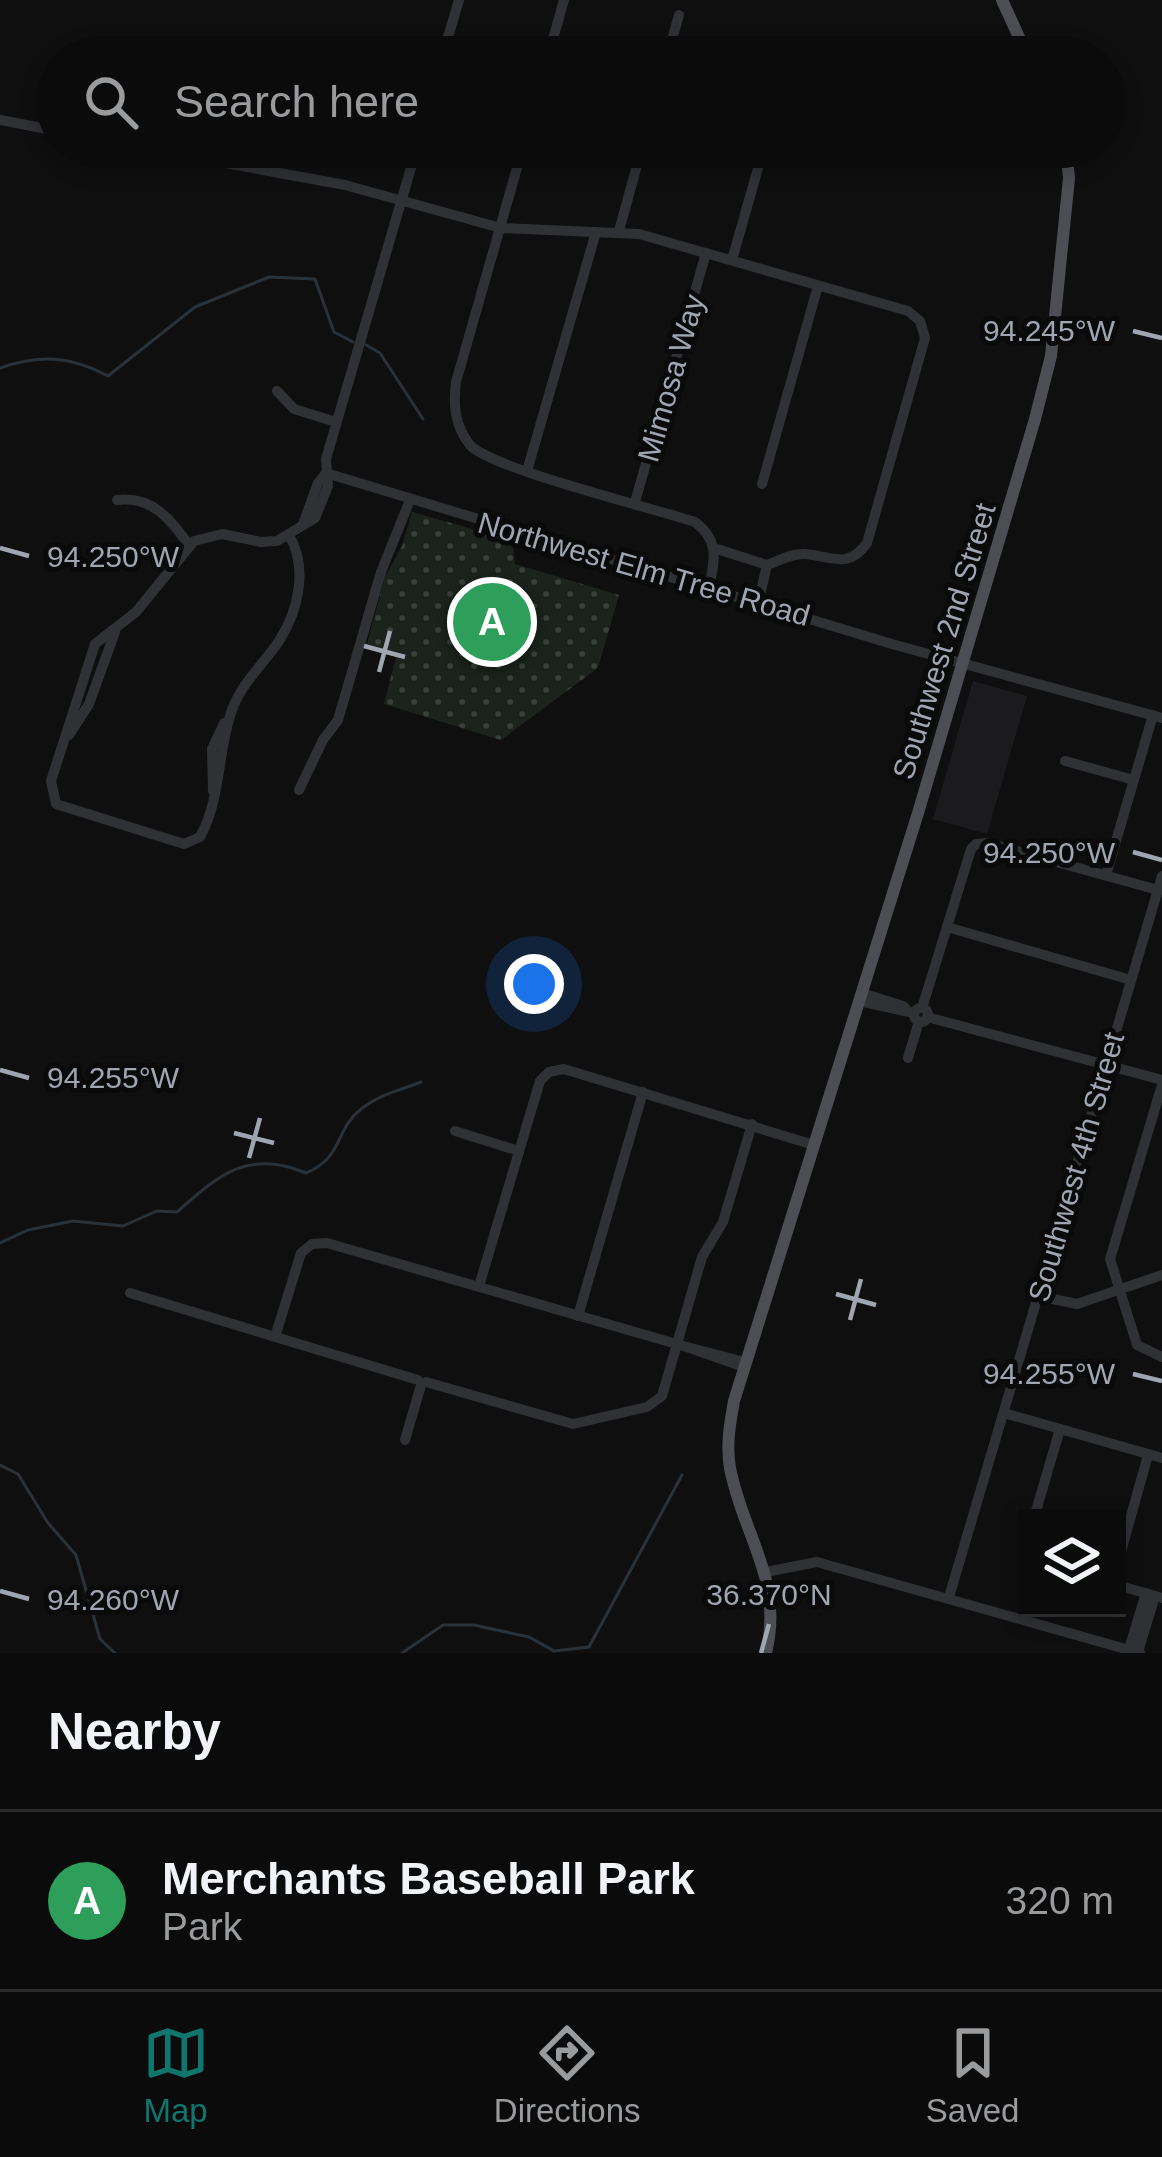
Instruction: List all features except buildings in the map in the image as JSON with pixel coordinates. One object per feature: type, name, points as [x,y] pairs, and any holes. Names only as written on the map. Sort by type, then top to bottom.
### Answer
[{"type":"main road","points":[[1002,0],[1018,36]]},
{"type":"main road","name":"Southwest 2nd Street","points":[[766,1653],[772,1623],[766,1572],[729,1464],[730,1419],[1048,374],[1068,168]]},
{"type":"street","points":[[448,36],[459,0]]},
{"type":"street","points":[[554,36],[564,0]]},
{"type":"street","points":[[673,36],[679,15]]},
{"type":"street","points":[[0,120],[36,126]]},
{"type":"street","points":[[247,168],[402,198],[501,228],[619,232],[908,310],[920,321],[925,338],[867,543],[860,553],[843,561],[803,554],[766,565],[717,549]]},
{"type":"street","points":[[289,535],[300,555],[301,578],[293,605],[282,637],[250,675],[212,749],[214,798],[206,825],[192,843],[56,804],[51,781],[61,748],[88,704],[116,631],[189,545],[210,535],[261,542],[289,535],[303,525],[326,473],[411,168]]},
{"type":"street","points":[[517,168],[456,382],[454,403],[461,432],[487,458],[695,522],[709,532],[717,549],[709,589]]},
{"type":"street","points":[[619,232],[637,168]]},
{"type":"street","points":[[732,260],[758,168]]},
{"type":"street","points":[[527,471],[596,232]]},
{"type":"street","name":"Mimosa Way","points":[[635,502],[706,253]]},
{"type":"street","points":[[762,484],[818,286]]},
{"type":"street","points":[[277,391],[294,409],[337,422]]},
{"type":"street","name":"Northwest Elm Tree Road","points":[[326,473],[758,604],[1158,717]]},
{"type":"street","points":[[117,500],[146,501],[171,520],[189,545]]},
{"type":"street","points":[[299,790],[338,720],[381,572],[410,500]]},
{"type":"street","points":[[758,604],[766,565]]},
{"type":"street","points":[[1106,874],[1158,717]]},
{"type":"street","points":[[1065,761],[1134,780]]},
{"type":"street","points":[[908,1058],[918,1014],[976,844],[988,843],[1158,890]]},
{"type":"street","name":"Southwest 4th Street","points":[[950,1597],[1162,876]]},
{"type":"street","points":[[947,927],[1131,980]]},
{"type":"street","points":[[860,997],[1162,1083],[1110,1259],[1137,1346],[1162,1357]]},
{"type":"street","points":[[479,1286],[540,1081],[549,1072],[564,1069],[815,1142]]},
{"type":"street","points":[[578,1316],[643,1092]]},
{"type":"street","points":[[130,1293],[573,1424],[647,1407],[662,1396],[682,1346],[702,1257],[723,1222],[752,1124]]},
{"type":"street","points":[[454,1131],[519,1151]]},
{"type":"street","points":[[275,1336],[301,1253],[312,1244],[327,1243],[745,1365]]},
{"type":"street","points":[[1038,1296],[1077,1304],[1162,1275]]},
{"type":"street","points":[[405,1441],[422,1382]]},
{"type":"street","points":[[1004,1413],[1162,1459]]},
{"type":"street","points":[[1037,1509],[1060,1429]]},
{"type":"street","points":[[1126,1533],[1148,1455]]},
{"type":"street","points":[[766,1572],[817,1562],[1136,1651],[1154,1596]]},
{"type":"shaded area","points":[[412,512],[512,540],[515,564],[619,595],[598,668],[501,740],[384,704],[396,657],[366,648],[385,577],[402,546]]},
{"type":"shaded area","points":[[973,681],[1027,696],[987,834],[933,819]]},
{"type":"waterway","points":[[0,368],[55,359],[108,376],[195,307],[269,277],[315,279],[334,332],[353,342]]},
{"type":"waterway","points":[[366,345],[380,353],[423,419]]},
{"type":"waterway","points":[[0,1243],[28,1230],[73,1221],[123,1226],[157,1211],[177,1212],[221,1177],[251,1165],[286,1166],[306,1173],[327,1160],[360,1110],[421,1082]]},
{"type":"waterway","points":[[0,1465],[18,1474],[48,1523],[76,1555],[100,1639],[115,1653]]},
{"type":"waterway","points":[[402,1653],[443,1625],[474,1625],[529,1637],[554,1651],[589,1647],[682,1475]]},
{"type":"place","name":"Merchants Baseball Park","points":[[492,622]]}]
